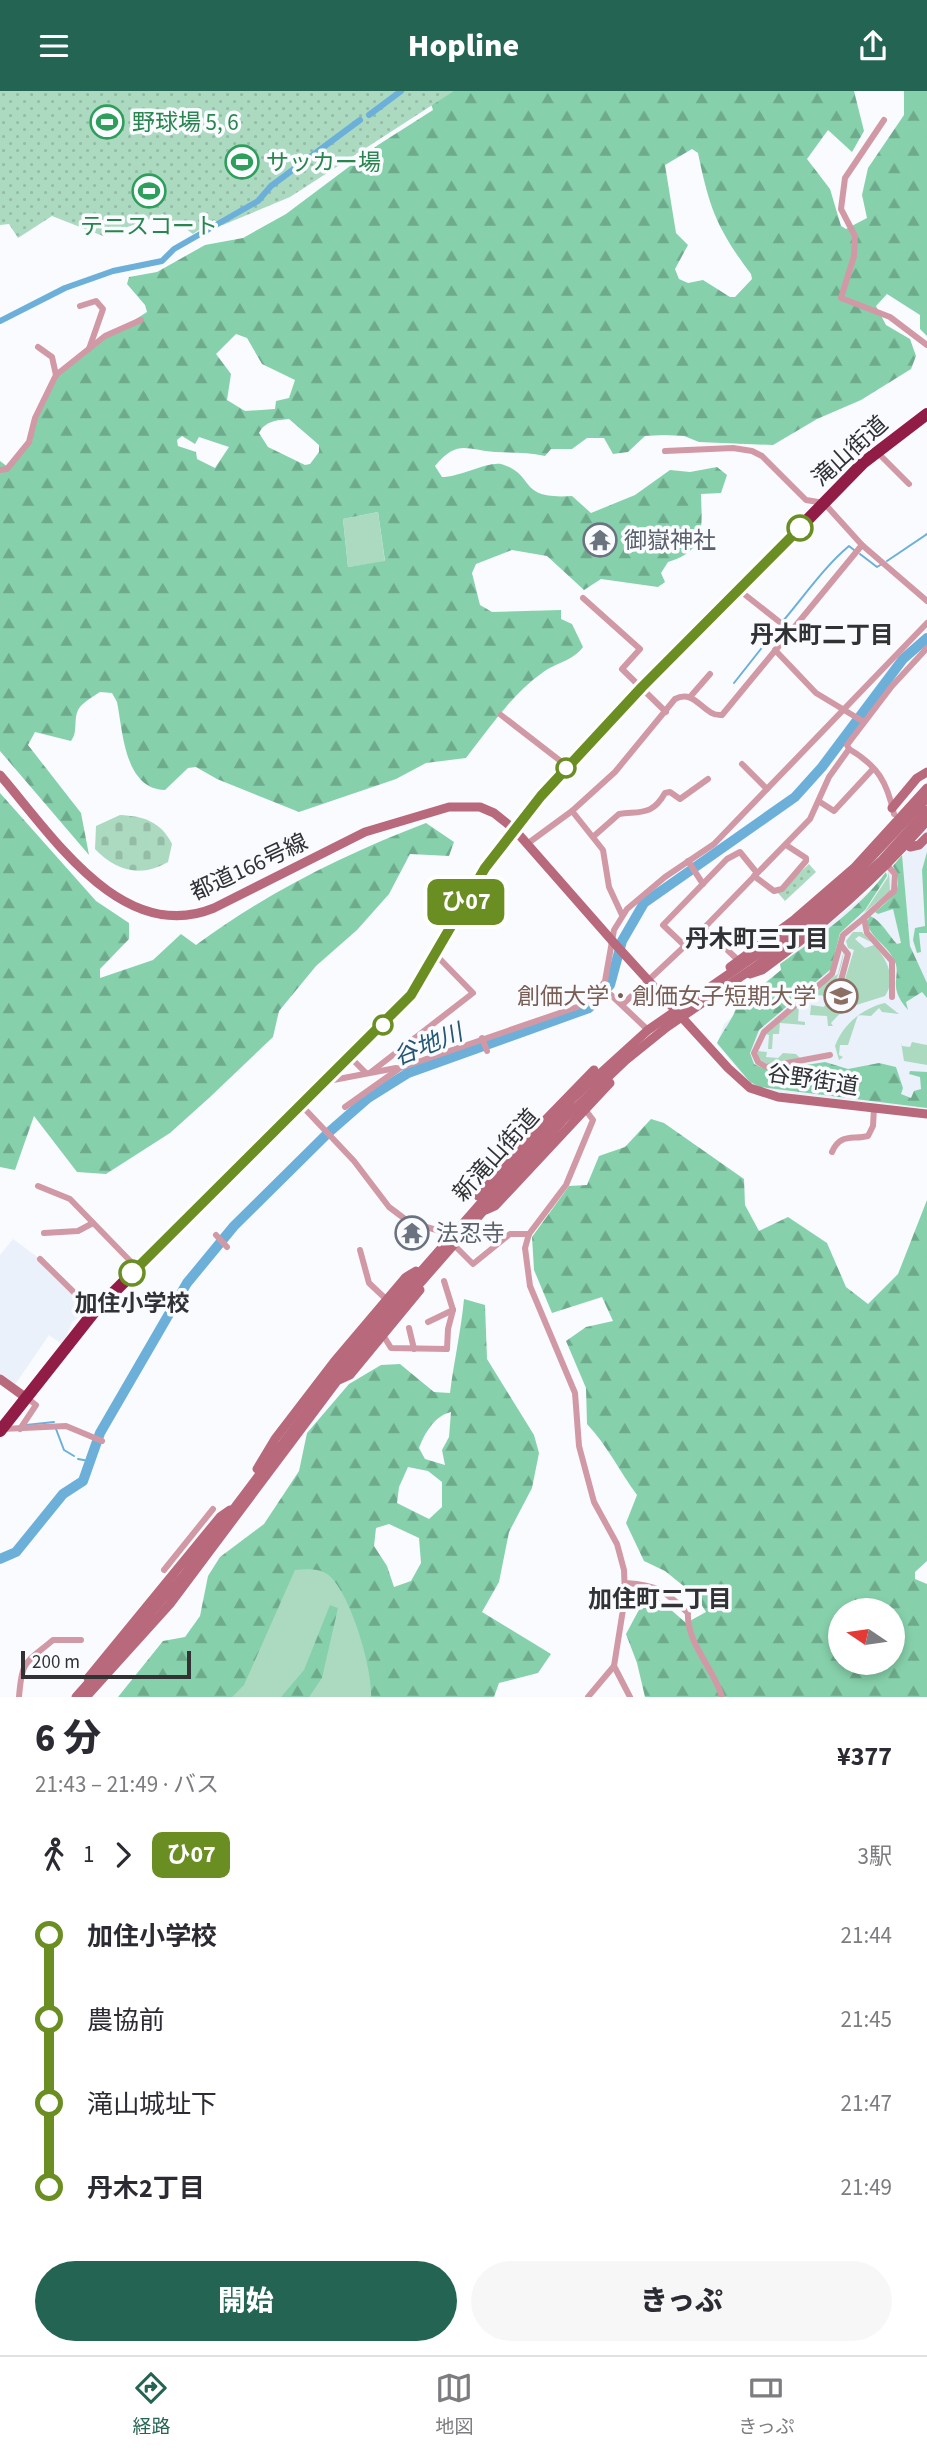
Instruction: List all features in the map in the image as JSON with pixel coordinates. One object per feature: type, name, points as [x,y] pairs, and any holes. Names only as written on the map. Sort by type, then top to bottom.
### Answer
[{"type":"highway","name":"滝山街道","points":[[1,1430],[94,1312],[351,1058],[411,995],[485,868],[514,829],[568,766],[824,503],[877,452],[927,414]]},
{"type":"main road","points":[[893,811],[918,778],[927,772]]},
{"type":"main road","name":"都道166号線","points":[[0,775],[96,882],[140,910],[165,917],[203,913],[365,832],[449,807],[464,805],[488,810],[514,829]]},
{"type":"main road","points":[[705,989],[738,960],[795,919],[854,868],[927,788]]},
{"type":"main road","name":"新滝山街道","points":[[679,1013],[705,989],[781,938],[840,891],[927,798]]},
{"type":"main road","name":"新滝山街道","points":[[86,1697],[170,1604],[337,1381],[434,1268],[464,1219],[551,1122],[614,1058],[679,1013],[741,976],[823,915],[882,860],[927,810]]},
{"type":"main road","points":[[741,976],[762,970],[788,951],[887,865],[927,821]]},
{"type":"main road","points":[[514,829],[613,942]]},
{"type":"main road","points":[[910,847],[919,845],[927,837]]},
{"type":"main road","name":"谷野街道","points":[[613,942],[735,1076],[757,1092],[927,1114]]},
{"type":"main road","points":[[483,1211],[495,1206],[650,1034]]},
{"type":"main road","name":"新滝山街道","points":[[76,1697],[159,1606],[325,1383],[422,1268],[483,1211],[572,1110],[650,1034]]},
{"type":"main road","points":[[464,1219],[483,1190],[525,1141],[596,1067],[614,1058]]},
{"type":"main road","points":[[245,1493],[275,1439],[408,1275],[422,1268]]},
{"type":"main road","points":[[337,1381],[350,1375],[414,1300],[434,1268]]},
{"type":"main road","points":[[0,1379],[25,1397]]},
{"type":"main road","points":[[76,1697],[96,1667],[220,1517],[236,1506]]},
{"type":"street","points":[[884,120],[845,178],[841,209],[855,236],[854,256],[841,298],[890,317],[927,345]]},
{"type":"street","points":[[80,306],[96,301],[103,309],[89,349]]},
{"type":"street","points":[[0,470],[7,469],[29,442],[35,418],[57,375],[105,336],[141,320]]},
{"type":"street","points":[[38,347],[51,356],[57,375]]},
{"type":"street","points":[[665,451],[733,448],[752,451],[762,456],[806,500],[824,503],[862,545],[927,601]]},
{"type":"street","points":[[877,452],[909,484]]},
{"type":"street","points":[[527,844],[572,811],[615,772],[675,699],[682,695],[691,697],[713,715],[722,715],[862,545]]},
{"type":"street","points":[[739,590],[790,631]]},
{"type":"street","points":[[583,598],[640,649],[622,669],[666,712]]},
{"type":"street","points":[[326,1082],[400,1068],[484,1045],[577,1007],[594,997],[608,973],[613,942],[622,915],[644,893],[714,844],[849,710],[927,623]]},
{"type":"street","points":[[893,811],[888,786],[864,758],[847,745],[863,721],[927,648]]},
{"type":"street","points":[[775,650],[816,693],[849,710],[863,721]]},
{"type":"street","points":[[691,697],[710,674]]},
{"type":"street","points":[[501,715],[568,766]]},
{"type":"street","points":[[622,1005],[704,928],[810,819],[820,802],[829,777],[849,749]]},
{"type":"street","points":[[742,764],[767,789]]},
{"type":"street","points":[[820,802],[834,811],[872,769]]},
{"type":"street","points":[[594,836],[619,814],[638,815],[658,806],[665,793],[670,792],[680,799],[708,779]]},
{"type":"street","points":[[572,811],[594,836],[607,859],[609,887],[622,915]]},
{"type":"street","points":[[685,946],[663,925],[727,859],[740,852],[756,875],[774,891],[782,889],[806,862],[806,858],[786,845]]},
{"type":"street","points":[[689,862],[703,884]]},
{"type":"street","points":[[830,1055],[766,1067],[758,1062],[754,1053],[764,1032],[832,974],[844,935],[894,891],[896,878],[887,865]]},
{"type":"street","points":[[864,918],[867,933],[892,961],[892,997]]},
{"type":"street","points":[[704,928],[738,960]]},
{"type":"street","points":[[839,988],[848,954],[841,945]]},
{"type":"street","points":[[369,1072],[473,993],[436,955]]},
{"type":"street","points":[[611,995],[650,1034]]},
{"type":"street","points":[[351,1058],[369,1072]]},
{"type":"street","points":[[345,1107],[400,1068]]},
{"type":"street","points":[[302,1106],[332,1137],[389,1207],[409,1222],[440,1231],[474,1263],[510,1234],[529,1234]]},
{"type":"street","points":[[584,1108],[593,1121],[577,1163],[559,1196],[529,1234],[525,1248],[530,1286],[575,1393],[583,1467],[594,1502],[617,1543],[626,1583],[614,1667],[588,1697]]},
{"type":"street","points":[[832,1152],[836,1143],[847,1136],[868,1136],[873,1126],[874,1108]]},
{"type":"street","points":[[509,1125],[525,1141]]},
{"type":"street","points":[[38,1186],[70,1199],[137,1268]]},
{"type":"street","points":[[44,1233],[78,1231],[93,1223]]},
{"type":"street","points":[[216,1236],[226,1246]]},
{"type":"street","points":[[360,1250],[369,1283],[387,1300]]},
{"type":"street","points":[[40,1259],[94,1312]]},
{"type":"street","points":[[383,1335],[391,1348],[447,1349],[453,1310],[444,1281]]},
{"type":"street","points":[[428,1322],[453,1310]]},
{"type":"street","points":[[409,1328],[414,1349]]},
{"type":"street","points":[[20,1429],[36,1405],[25,1397]]},
{"type":"street","points":[[1,1430],[66,1426],[101,1441]]},
{"type":"street","points":[[164,1570],[213,1509]]},
{"type":"street","points":[[194,1534],[205,1537]]},
{"type":"street","points":[[626,1583],[652,1584],[666,1592],[688,1613],[687,1627],[718,1680],[722,1697]]},
{"type":"street","points":[[19,1697],[20,1671],[24,1665],[53,1640],[81,1640]]},
{"type":"street","points":[[614,1667],[630,1697]]},
{"type":"shaded area","name":"創価大学・創価女子短期大学","points":[[927,829],[927,1109],[778,1092],[749,1083],[717,1044],[724,1024],[788,969],[786,960],[873,888]]},
{"type":"shaded area","points":[[13,1239],[40,1259],[91,1308],[72,1322],[63,1345],[49,1335],[14,1386],[0,1377],[0,1255]]},
{"type":"green space","points":[[0,91],[454,91],[290,197],[223,225],[214,220],[193,234],[182,226],[171,225],[163,214],[103,236],[52,216],[18,238],[9,224],[0,225]]},
{"type":"green space","points":[[427,91],[854,91],[864,131],[852,152],[828,130],[807,159],[830,189],[841,226],[846,229],[867,218],[862,195],[868,168],[904,115],[904,91],[927,91],[927,336],[920,329],[920,315],[887,294],[876,306],[886,325],[910,339],[916,356],[911,369],[861,400],[817,419],[773,445],[699,442],[684,436],[664,435],[645,436],[628,452],[613,454],[604,438],[587,438],[572,449],[551,449],[545,456],[463,448],[450,452],[435,466],[442,477],[501,464],[519,474],[534,491],[554,496],[572,496],[591,513],[635,495],[670,470],[690,472],[717,467],[727,475],[721,493],[701,494],[702,518],[699,537],[689,552],[668,562],[661,573],[665,582],[658,587],[601,579],[584,590],[547,556],[512,550],[476,564],[472,573],[480,605],[492,612],[561,610],[561,619],[572,624],[583,647],[574,656],[542,673],[520,691],[466,758],[426,763],[396,779],[299,812],[217,779],[196,767],[188,768],[165,790],[151,787],[141,780],[133,769],[124,742],[117,702],[112,693],[100,692],[80,707],[71,741],[35,732],[28,745],[81,813],[89,855],[0,751],[0,461],[8,467],[29,445],[37,419],[56,378],[106,338],[147,312],[145,305],[127,284],[129,277],[157,272],[205,245],[243,238],[286,214],[378,145],[433,110]],"holes":[[[692,149],[698,153],[716,217],[730,244],[751,274],[752,279],[735,297],[730,297],[703,280],[688,283],[679,279],[675,269],[688,245],[676,233],[665,165]],[[236,334],[247,338],[262,364],[295,380],[289,398],[276,401],[275,409],[245,411],[227,400],[231,374],[216,354]],[[289,419],[319,445],[319,452],[310,464],[305,465],[268,447],[259,433],[268,424]],[[182,436],[195,444],[199,437],[229,447],[215,468],[197,459],[196,452],[178,446],[177,440]],[[378,512],[385,561],[348,567],[343,519]]]},
{"type":"green space","points":[[378,512],[385,562],[348,567],[343,519]]},
{"type":"green space","points":[[0,793],[96,901],[129,923],[129,939],[100,969],[100,978],[153,960],[181,934],[196,945],[250,908],[307,876],[426,823],[454,842],[449,856],[410,854],[389,894],[357,930],[316,966],[279,1011],[273,1037],[170,1133],[106,1174],[77,1172],[34,1116],[15,1170],[0,1167]]},
{"type":"green space","points":[[120,815],[144,819],[163,830],[172,844],[168,862],[139,871],[120,867],[103,857],[95,849],[96,826]]},
{"type":"green space","points":[[927,852],[927,933],[919,933],[921,952],[917,953],[913,940],[915,928],[925,926],[922,870]]},
{"type":"green space","points":[[902,855],[910,946],[927,983],[927,998],[922,992],[906,1002],[908,1010],[896,987],[896,964],[871,932],[867,921],[870,916],[874,918],[897,944],[901,943],[893,909],[878,914],[875,912],[895,892],[898,881],[893,866]]},
{"type":"green space","points":[[809,864],[816,872],[785,901],[778,893]]},
{"type":"green space","points":[[889,871],[890,891],[864,913],[888,877]]},
{"type":"green space","points":[[886,872],[887,876],[865,910],[840,933],[831,969],[759,1030],[750,1053],[754,1064],[769,1071],[825,1062],[848,1069],[879,1063],[896,1067],[903,1088],[901,1094],[911,1098],[914,1091],[921,1089],[920,1077],[909,1074],[910,1071],[927,1072],[927,1108],[760,1087],[750,1082],[717,1043],[736,1007],[781,970],[780,964],[851,910]]},
{"type":"green space","points":[[853,932],[862,932],[871,942],[859,936],[855,939],[865,948],[874,945],[879,951],[889,969],[890,983],[885,996],[850,1007],[828,999],[833,993],[841,992],[854,950],[848,948],[846,941]]},
{"type":"green space","points":[[844,950],[838,975],[826,996],[809,994],[838,974]]},
{"type":"green space","points":[[805,998],[817,999],[807,999],[799,1006],[798,1021],[805,1022],[805,1025],[780,1023],[779,1034],[773,1034],[772,1049],[768,1049],[769,1035],[765,1034]]},
{"type":"green space","points":[[827,1001],[839,1002],[846,1007],[831,1023],[833,1026],[828,1026],[827,1016],[810,1015],[811,1005],[824,1007]]},
{"type":"green space","points":[[885,1003],[899,1014],[882,1012],[879,1008],[871,1016],[859,1015]]},
{"type":"green space","points":[[858,1016],[848,1045],[840,1045],[839,1055],[843,1057],[839,1060],[835,1046],[843,1031]]},
{"type":"green space","points":[[901,1042],[902,1046],[910,1047],[912,1042],[927,1045],[927,1065],[904,1061]]},
{"type":"green space","points":[[757,1051],[767,1052],[766,1057],[778,1058],[783,1053],[796,1054],[801,1059],[767,1064],[759,1059]]},
{"type":"green space","points":[[651,1119],[664,1123],[744,1179],[745,1205],[759,1231],[788,1217],[827,1243],[846,1287],[868,1304],[898,1274],[927,1200],[927,1561],[915,1572],[915,1579],[927,1584],[927,1697],[645,1697],[637,1663],[626,1634],[642,1604],[654,1595],[686,1623],[706,1612],[696,1596],[665,1571],[644,1561],[626,1523],[637,1495],[587,1424],[586,1388],[566,1341],[586,1327],[613,1321],[602,1297],[552,1313],[534,1270],[532,1237],[569,1186],[587,1185],[599,1156],[625,1147]]},
{"type":"green space","points":[[464,1299],[485,1305],[487,1359],[534,1435],[539,1453],[532,1488],[509,1532],[499,1582],[482,1612],[551,1654],[538,1673],[499,1683],[494,1697],[371,1697],[364,1650],[344,1596],[327,1574],[303,1569],[295,1570],[244,1685],[232,1697],[118,1697],[163,1641],[185,1637],[200,1616],[208,1576],[220,1557],[264,1524],[299,1471],[307,1433],[349,1384],[381,1365],[400,1364],[434,1392],[450,1393]],"holes":[[[451,1412],[449,1437],[442,1450],[445,1465],[425,1459],[419,1448],[424,1437],[435,1421]],[[408,1467],[428,1471],[442,1482],[442,1507],[429,1519],[397,1503],[399,1487]],[[389,1524],[419,1538],[421,1563],[411,1581],[394,1587],[387,1566],[374,1546],[376,1528]]]},
{"type":"green space","points":[[330,1548],[393,1697],[219,1697],[287,1567]]},
{"type":"green space","points":[[330,1605],[338,1608],[322,1678],[309,1697],[281,1697],[304,1670]]},
{"type":"waterway","points":[[369,115],[401,91]]},
{"type":"waterway","points":[[0,321],[65,288],[113,271],[162,261],[174,249],[258,201],[271,186],[360,120]]},
{"type":"waterway","points":[[887,561],[927,534]]},
{"type":"waterway","points":[[783,621],[840,554],[849,546],[854,550]]},
{"type":"waterway","points":[[860,554],[877,567],[882,564]]},
{"type":"waterway","points":[[734,683],[779,626]]},
{"type":"waterway","name":"谷地川","points":[[0,1559],[16,1552],[63,1494],[83,1481],[100,1433],[187,1283],[234,1226],[328,1133],[368,1098],[408,1073],[589,1008],[610,985],[622,941],[644,903],[795,797],[822,767],[903,659],[927,638]]},
{"type":"waterway","points":[[26,1425],[54,1422]]},
{"type":"waterway","points":[[56,1429],[64,1450],[74,1456]]},
{"type":"waterway","points":[[78,1459],[89,1461]]},
{"type":"bus line","name":"ひ07","points":[[132,1273],[351,1058],[411,995],[485,868],[541,796],[642,687],[800,528]]},
{"type":"place","name":"野球場 5, 6","points":[[107,122]]},
{"type":"place","name":"サッカー場","points":[[242,162]]},
{"type":"place","name":"テニスコート","points":[[149,191]]},
{"type":"place","name":"御嶽神社","points":[[600,540]]},
{"type":"place","name":"創価大学・創価女子短期大学","points":[[841,996]]},
{"type":"place","name":"法忍寺","points":[[412,1233]]},
{"type":"place","name":"加住小学校","points":[[132,1273]]},
{"type":"district","name":"丹木町二丁目","points":[[822,635]]},
{"type":"district","name":"丹木町三丁目","points":[[757,939]]},
{"type":"district","name":"加住町二丁目","points":[[660,1599]]}]
